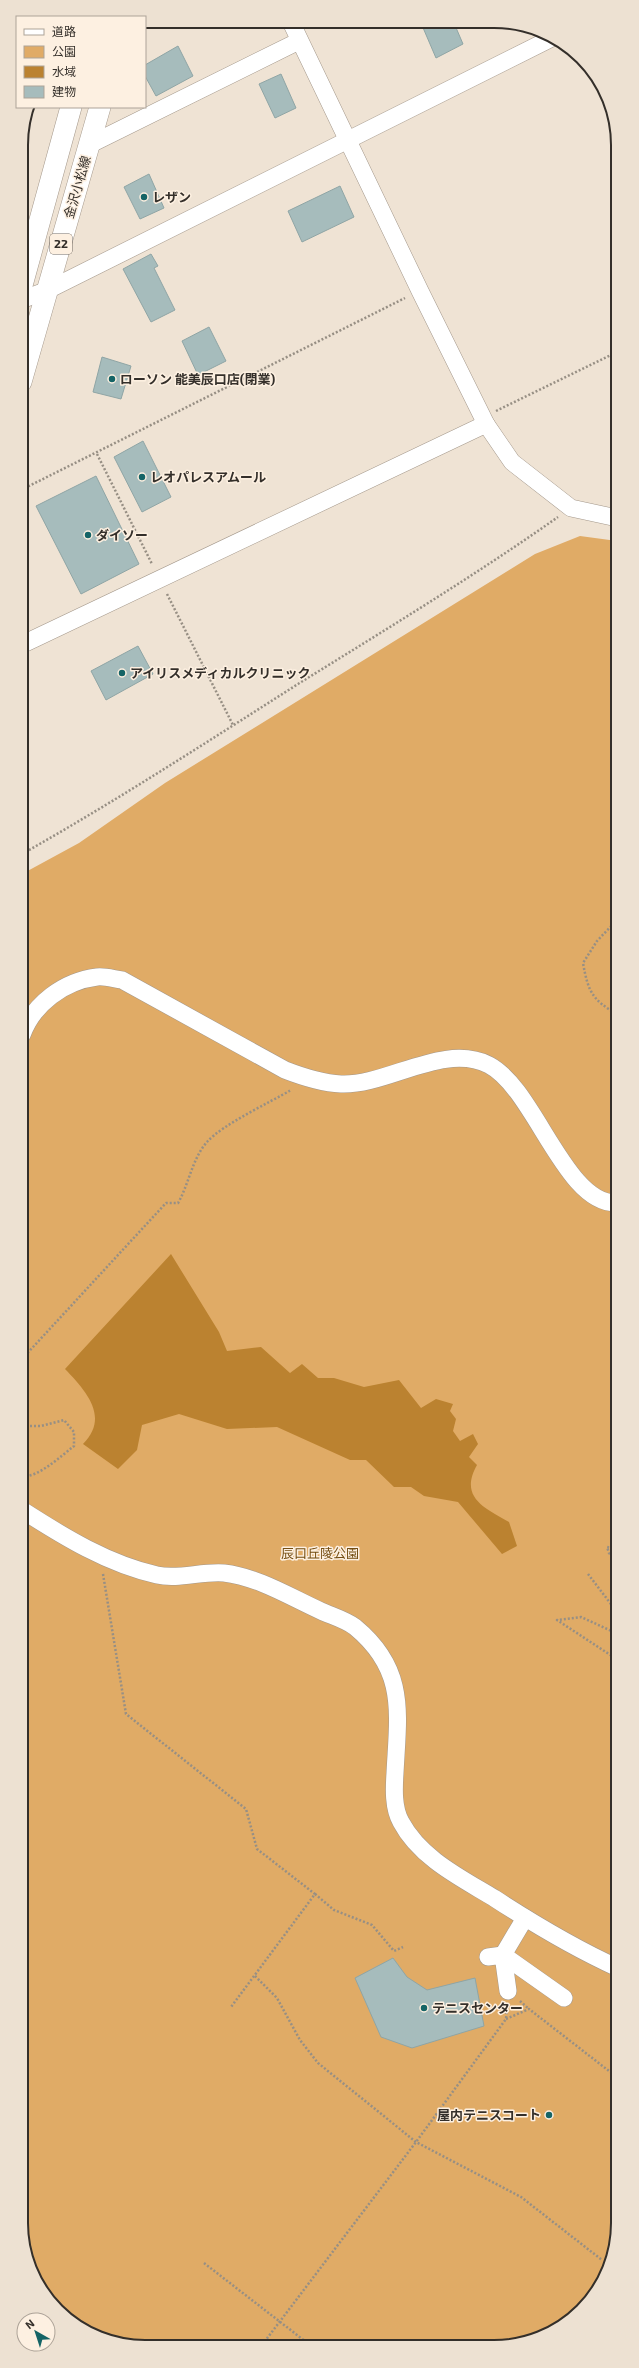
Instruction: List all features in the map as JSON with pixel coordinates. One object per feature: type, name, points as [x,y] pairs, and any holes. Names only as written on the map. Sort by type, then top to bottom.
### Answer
[{"type":"main road","name":"金沢小松線","points":[[28,264],[71,108]]},
{"type":"main road","name":"金沢小松線","points":[[28,358],[100,108]]},
{"type":"street","points":[[294,28],[420,291],[486,424],[512,462],[571,508],[611,517]]},
{"type":"street","points":[[89,145],[299,41]]},
{"type":"street","points":[[28,297],[48,290],[547,41]]},
{"type":"street","points":[[28,642],[486,424]]},
{"type":"street","points":[[28,1019],[49,998],[71,983],[98,977],[122,980],[285,1070],[311,1080],[341,1084],[349,1083],[372,1079],[444,1060],[470,1060],[489,1065],[515,1088],[574,1178],[593,1195],[608,1204],[611,1204]]},
{"type":"street","points":[[28,1514],[101,1557],[159,1576],[222,1573],[251,1579],[354,1626],[376,1648],[390,1670],[397,1694],[398,1720],[394,1792],[400,1821],[414,1842],[442,1866],[525,1918],[588,1955],[611,1965]]},
{"type":"street","points":[[496,1956],[525,1918]]},
{"type":"street","points":[[496,1956],[508,1991]]},
{"type":"street","points":[[496,1956],[564,1998]]},
{"type":"path","points":[[28,487],[420,291]]},
{"type":"path","points":[[486,424],[496,411],[611,355]]},
{"type":"path","points":[[28,851],[83,819],[480,570],[571,508]]},
{"type":"path","points":[[611,926],[597,941],[583,963],[587,987],[600,1005],[611,1011]]},
{"type":"path","points":[[28,1352],[166,1203],[178,1203],[186,1188],[195,1161],[207,1142],[238,1120],[311,1080]]},
{"type":"path","points":[[28,1426],[41,1426],[64,1420],[74,1432],[74,1446],[52,1464],[28,1476]]},
{"type":"path","points":[[611,1548],[607,1547],[611,1555]]},
{"type":"path","points":[[101,1557],[126,1714],[246,1809],[257,1849],[334,1910],[372,1925],[394,1951],[403,1948]]},
{"type":"path","points":[[588,1574],[611,1603]]},
{"type":"path","points":[[611,1631],[581,1617],[557,1620],[611,1655]]},
{"type":"path","points":[[231,2007],[314,1894]]},
{"type":"path","points":[[255,1976],[277,1998],[300,2040],[318,2062],[416,2142],[521,2197],[602,2260]]},
{"type":"path","points":[[506,2019],[508,1991]]},
{"type":"path","points":[[266,2340],[416,2142],[506,2019],[529,2009],[611,2073]]},
{"type":"path","points":[[204,2263],[303,2340]]},
{"type":"green space","name":"辰口丘陵公園","points":[[580,536],[611,540],[611,2231],[609,2246],[602,2268],[595,2282],[582,2300],[571,2311],[546,2328],[517,2338],[494,2340],[145,2340],[122,2338],[107,2334],[86,2324],[68,2311],[57,2300],[40,2275],[34,2261],[29,2239],[28,871],[79,843],[165,783],[535,554]]},
{"type":"water","points":[[171,1254],[219,1332],[227,1351],[261,1347],[290,1373],[302,1364],[318,1378],[334,1378],[364,1387],[399,1380],[421,1408],[436,1399],[453,1404],[450,1411],[456,1419],[453,1431],[460,1441],[473,1434],[478,1444],[469,1457],[477,1465],[472,1476],[471,1485],[473,1493],[483,1506],[509,1522],[517,1546],[502,1554],[458,1502],[424,1496],[411,1487],[394,1487],[366,1460],[350,1460],[277,1427],[227,1429],[179,1414],[142,1425],[137,1450],[118,1469],[83,1444],[91,1434],[95,1424],[95,1414],[87,1395],[65,1369]]},
{"type":"building","points":[[423,28],[456,28],[463,44],[436,58]]},
{"type":"building","points":[[178,46],[193,76],[156,96],[146,78],[146,64]]},
{"type":"building","points":[[281,74],[296,108],[275,118],[259,84]]},
{"type":"building","name":"レザン","points":[[149,174],[164,208],[140,219],[124,187]]},
{"type":"building","points":[[340,186],[354,217],[302,242],[288,211]]},
{"type":"building","points":[[151,254],[158,266],[154,268],[175,310],[151,322],[123,269]]},
{"type":"building","points":[[209,327],[226,361],[198,375],[182,341]]},
{"type":"building","name":"ローソン 能美辰口店(閉業)","points":[[102,357],[131,366],[121,399],[93,392]]},
{"type":"building","name":"レオパレスアムール","points":[[143,441],[171,497],[142,512],[114,457]]},
{"type":"building","name":"ダイソー","points":[[96,476],[139,564],[81,594],[36,506]]},
{"type":"building","name":"アイリスメディカルクリニック","points":[[138,646],[153,674],[106,700],[91,671]]},
{"type":"building","name":"テニスセンター","points":[[393,1958],[407,1977],[427,1990],[475,1978],[484,2026],[412,2048],[381,2037],[355,1978]]},
{"type":"place","name":"レザン","points":[[144,197]]},
{"type":"place","name":"ローソン 能美辰口店(閉業)","points":[[112,379]]},
{"type":"place","name":"レオパレスアムール","points":[[142,477]]},
{"type":"place","name":"ダイソー","points":[[88,535]]},
{"type":"place","name":"アイリスメディカルクリニック","points":[[122,673]]},
{"type":"place","name":"テニスセンター","points":[[424,2008]]},
{"type":"place","name":"屋内テニスコート","points":[[549,2115]]}]
